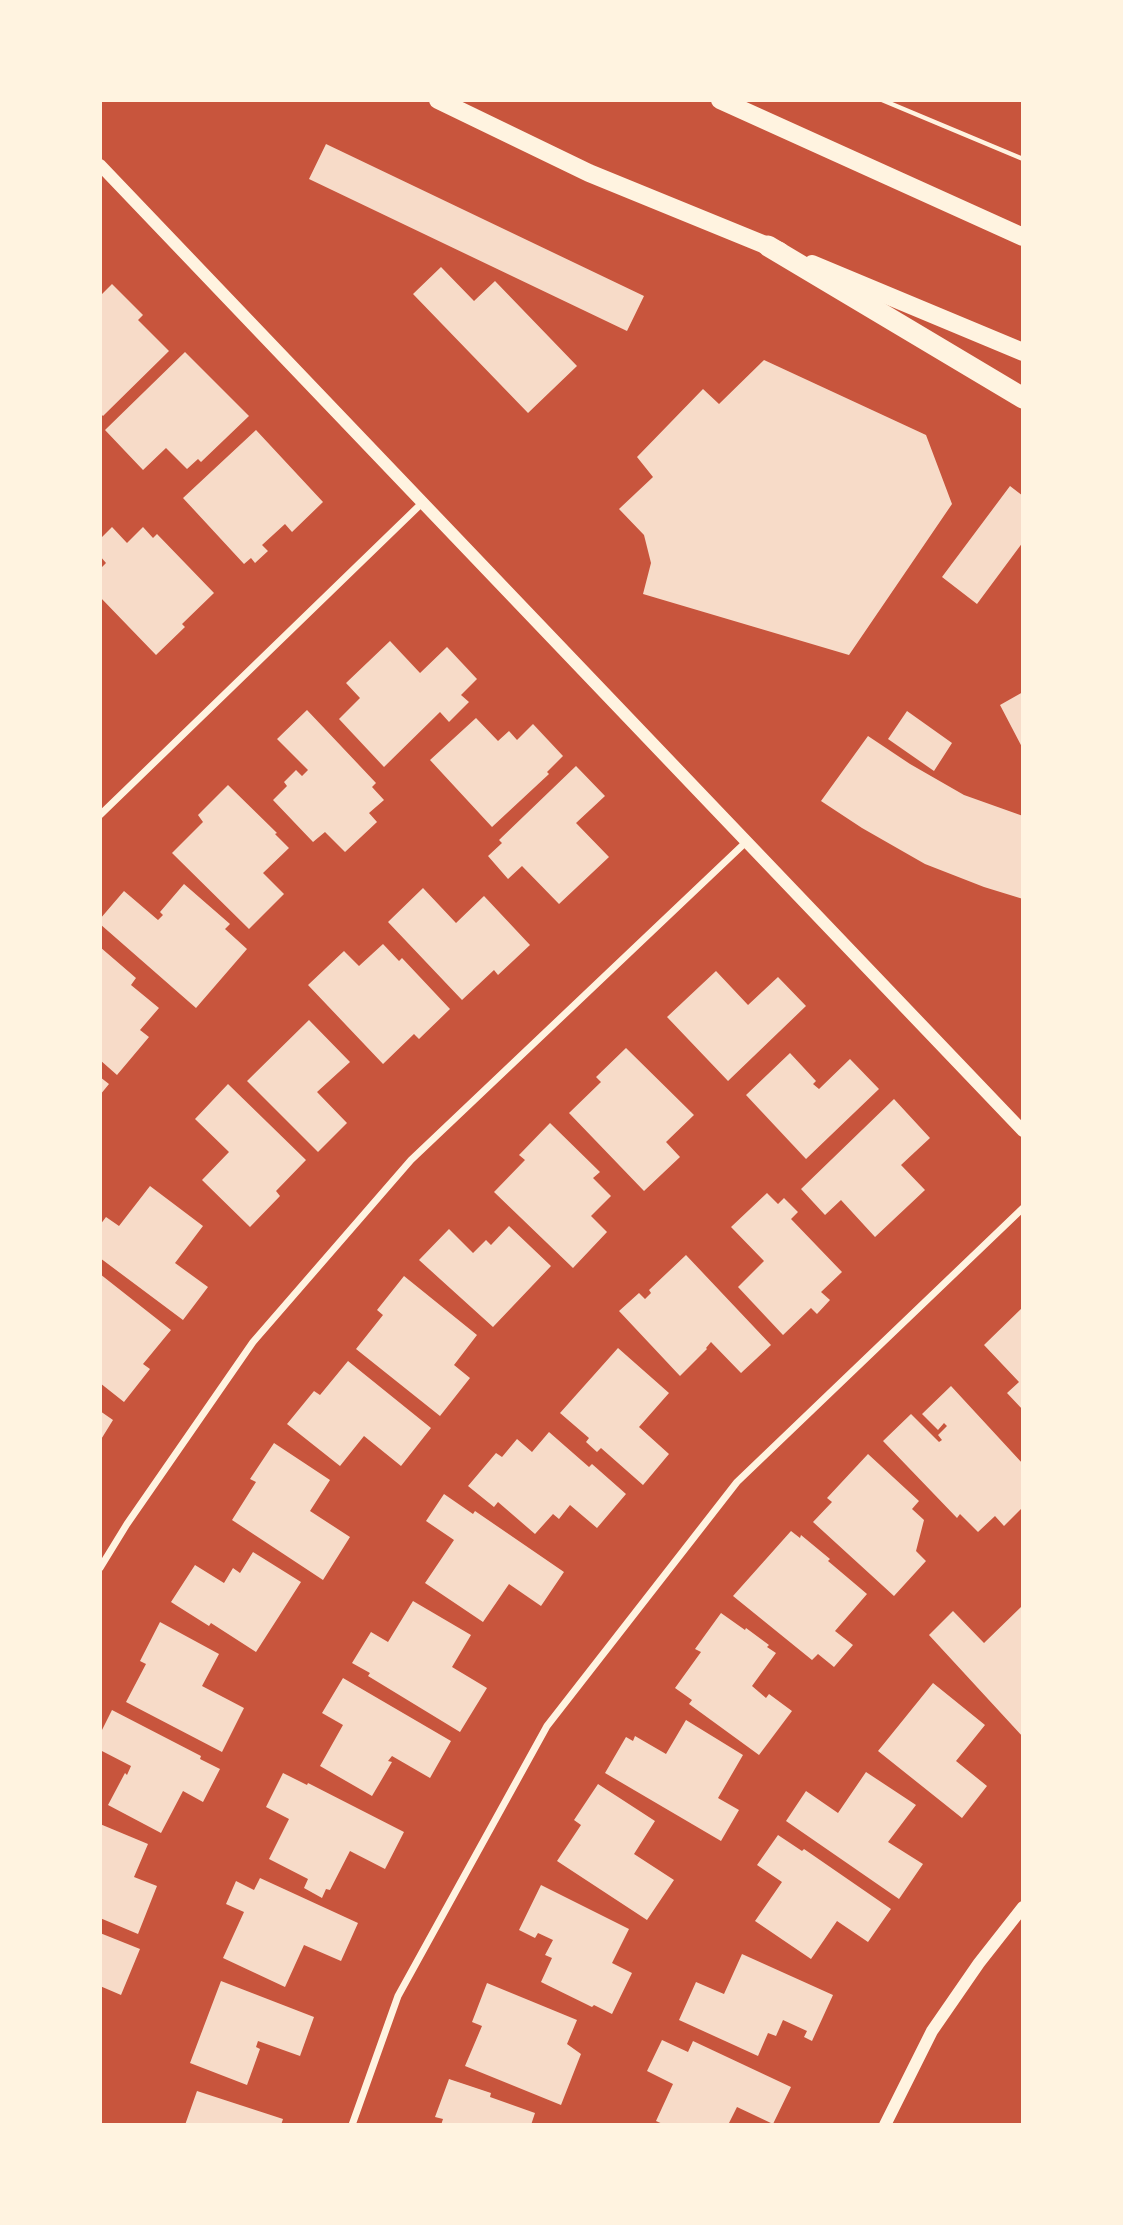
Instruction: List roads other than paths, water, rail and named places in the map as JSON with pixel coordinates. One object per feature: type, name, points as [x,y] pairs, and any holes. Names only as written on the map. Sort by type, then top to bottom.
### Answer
[{"type":"highway","points":[[768,246],[1023,398]]},
{"type":"main road","points":[[438,100],[589,173],[1023,352]]},
{"type":"main road","points":[[720,100],[1023,237]]},
{"type":"street","points":[[100,165],[1023,1131]]},
{"type":"street","points":[[100,815],[422,503]]},
{"type":"street","points":[[100,1568],[127,1524],[253,1342],[411,1160],[746,842]]},
{"type":"street","points":[[352,2125],[398,1996],[547,1726],[737,1482],[1023,1209]]},
{"type":"street","points":[[884,2125],[932,2031],[979,1963],[1023,1907]]}]
